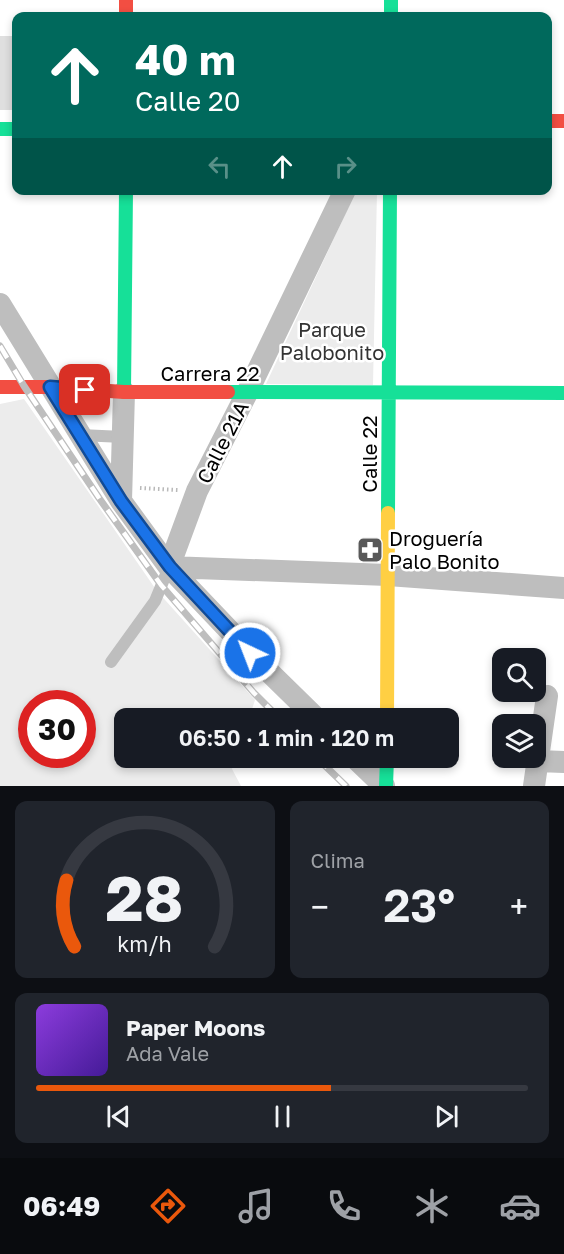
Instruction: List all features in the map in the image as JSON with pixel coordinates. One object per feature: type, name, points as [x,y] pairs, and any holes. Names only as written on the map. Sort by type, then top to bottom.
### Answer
[{"type":"street","points":[[122,494],[126,195]]},
{"type":"street","name":"Calle 21A","points":[[170,567],[197,491],[343,195]]},
{"type":"street","name":"Calle 22","points":[[387,708],[390,195]]},
{"type":"street","points":[[0,304],[80,435],[170,567],[306,708]]},
{"type":"street","name":"Carrera 22","points":[[0,387],[50,387],[124,392],[564,393]]},
{"type":"street","points":[[170,567],[388,575],[564,588]]},
{"type":"street","points":[[545,714],[547,696]]},
{"type":"street","points":[[546,761],[564,762]]},
{"type":"street","points":[[366,768],[385,786]]},
{"type":"street","points":[[385,786],[386,768]]},
{"type":"street","points":[[534,786],[537,768]]},
{"type":"lane","points":[[80,435],[123,437]]},
{"type":"lane","points":[[111,662],[155,601],[170,567]]},
{"type":"path","points":[[122,494],[197,491]]},
{"type":"green space","name":"Parque Palobonito","points":[[354,195],[377,195],[373,385],[266,384]]},
{"type":"green space","points":[[24,399],[157,591],[255,700],[252,708],[114,708],[114,768],[232,768],[241,786],[0,786],[0,404]]},
{"type":"building","points":[[0,36],[12,36],[12,110],[0,110]]},
{"type":"railway","points":[[0,346],[99,498],[161,585],[269,708]]},
{"type":"railway","points":[[327,768],[346,786]]},
{"type":"traffic: fast","points":[[391,0],[391,12]]},
{"type":"traffic: fast","points":[[0,129],[12,129]]},
{"type":"traffic: fast","points":[[124,392],[126,195]]},
{"type":"traffic: fast","points":[[388,513],[390,195]]},
{"type":"traffic: fast","points":[[228,392],[564,393]]},
{"type":"traffic: fast","points":[[386,786],[387,768]]},
{"type":"traffic: slow","points":[[387,708],[388,513]]},
{"type":"traffic: jam","points":[[126,0],[126,12]]},
{"type":"traffic: jam","points":[[552,121],[564,121]]},
{"type":"traffic: jam","points":[[0,387],[50,387],[124,392],[228,392]]},
{"type":"place","name":"Droguería Palo Bonito","points":[[370,550]]},
{"type":"route","points":[[85,390],[50,387],[121,501],[170,567],[250,653]]}]
